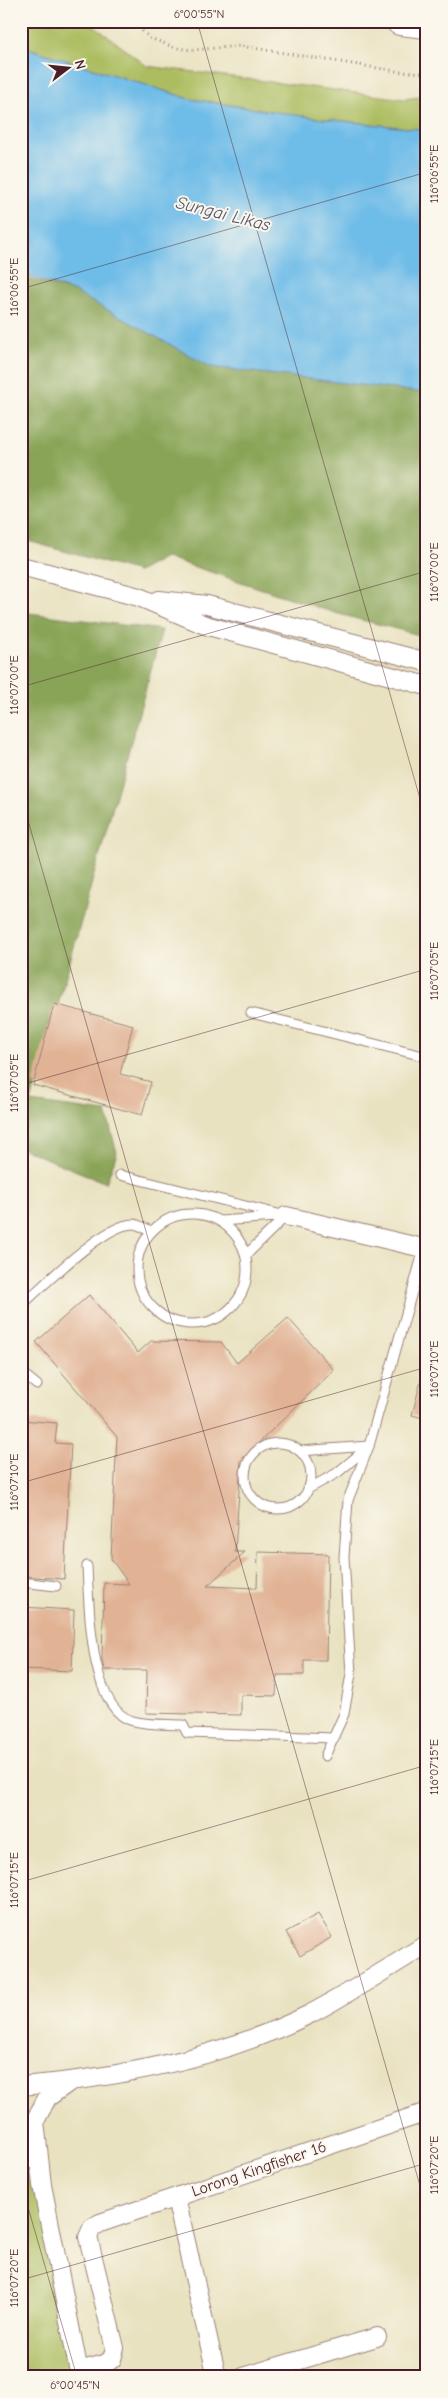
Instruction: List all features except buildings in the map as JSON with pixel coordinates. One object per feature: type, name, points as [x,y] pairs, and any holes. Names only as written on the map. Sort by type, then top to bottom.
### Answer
[{"type":"highway","points":[[400,21],[427,24]]},
{"type":"street","points":[[21,566],[139,597],[207,605],[427,662]]},
{"type":"street","points":[[139,597],[205,625],[427,686]]},
{"type":"street","points":[[286,1216],[426,1249]]},
{"type":"street","points":[[21,2086],[68,2082],[140,2070],[239,2043],[308,2015],[427,1944]]},
{"type":"street","points":[[68,2082],[47,2098],[35,2120],[42,2185],[79,2374]]},
{"type":"street","name":"Lorong Kingfisher 16","points":[[79,2374],[105,2364],[112,2359],[115,2348],[88,2237],[92,2228],[100,2223],[427,2112]]},
{"type":"street","points":[[21,2127],[42,2185]]},
{"type":"street","points":[[176,2198],[216,2373],[220,2377]]},
{"type":"street","points":[[244,2377],[377,2337]]},
{"type":"lane","points":[[251,1013],[427,1057]]},
{"type":"lane","points":[[120,1175],[286,1216]]},
{"type":"lane","points":[[220,1221],[236,1235],[246,1255],[248,1271],[244,1290],[232,1308],[220,1318],[202,1324],[186,1325],[170,1320],[156,1312],[142,1294],[136,1272],[139,1251],[151,1231],[166,1220],[182,1214],[197,1214],[220,1221],[286,1216]]},
{"type":"lane","points":[[246,1255],[286,1216]]},
{"type":"lane","points":[[21,1306],[82,1251],[115,1230],[133,1224],[151,1231]]},
{"type":"lane","points":[[325,1756],[344,1714],[351,1674],[344,1557],[348,1500],[369,1446],[426,1249]]},
{"type":"lane","points":[[22,1373],[37,1385]]},
{"type":"lane","points":[[308,1490],[311,1478],[309,1463],[300,1451],[284,1443],[273,1443],[262,1446],[251,1457],[246,1468],[246,1477],[252,1496],[260,1504],[270,1508],[282,1509],[293,1505],[308,1490],[337,1473],[369,1446]]},
{"type":"lane","points":[[300,1451],[369,1446]]},
{"type":"lane","points":[[87,1566],[92,1638],[101,1687],[114,1708],[132,1721],[183,1726],[187,1733],[334,1738]]},
{"type":"lane","points":[[21,1582],[56,1586]]},
{"type":"path","points":[[130,21],[150,38],[176,48],[192,50],[241,46],[402,72],[427,73]]},
{"type":"green space","points":[[21,21],[88,21],[147,66],[404,99],[427,96],[427,130],[323,119],[190,99],[21,46]]},
{"type":"green space","points":[[21,277],[73,291],[211,367],[427,393],[427,637],[335,613],[165,557],[138,572],[21,539]]},
{"type":"green space","points":[[21,612],[162,630],[31,1102],[106,1112],[117,1153],[106,1183],[21,1148]]},
{"type":"green space","points":[[21,2127],[30,2154],[80,2377],[21,2377]]},
{"type":"water","name":"Sungai Likas","points":[[21,46],[190,99],[323,119],[427,130],[427,393],[211,367],[73,291],[21,274]]}]
